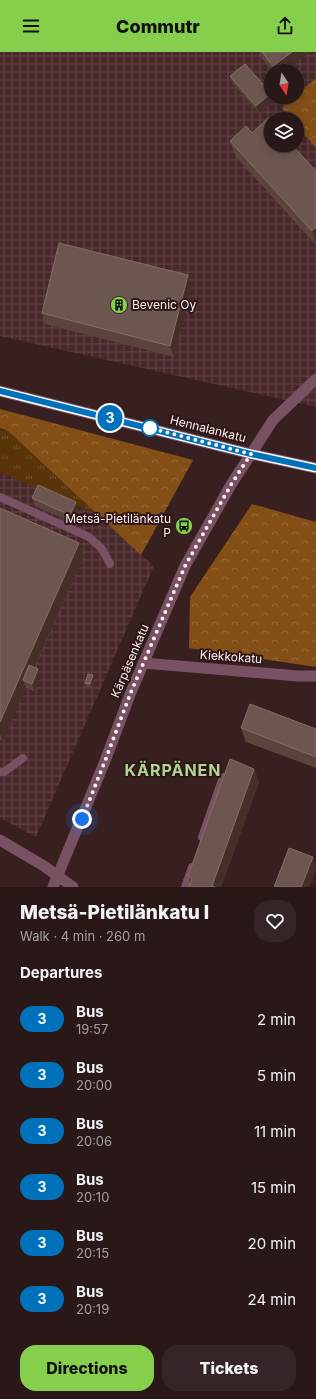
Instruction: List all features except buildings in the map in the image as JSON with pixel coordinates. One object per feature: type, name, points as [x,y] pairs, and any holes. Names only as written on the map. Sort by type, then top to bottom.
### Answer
[{"type":"street","name":"Kärpäsenkatu","points":[[53,887],[105,761],[131,692],[185,566],[228,489],[273,420],[316,379]]},
{"type":"street","name":"Hennalankatu","points":[[0,391],[251,454],[316,468]]},
{"type":"street","name":"Kiekkokatu","points":[[143,663],[298,676],[316,676]]},
{"type":"street","points":[[0,840],[44,866],[73,887]]},
{"type":"lane","points":[[0,497],[89,537],[102,549],[110,564]]},
{"type":"lane","points":[[0,772],[4,772],[23,758]]},
{"type":"lane","points":[[200,843],[223,777]]},
{"type":"lane","points":[[185,887],[195,858]]},
{"type":"shaded area","points":[[0,52],[316,52],[316,407],[0,336]]},
{"type":"shaded area","points":[[0,472],[98,515],[154,566],[36,837],[0,818]]},
{"type":"green space","points":[[316,78],[316,148],[304,134],[304,112],[285,112],[282,108],[286,104],[304,104],[304,88]]},
{"type":"green space","points":[[0,409],[193,460],[141,555],[8,431],[0,428]]},
{"type":"green space","points":[[0,429],[8,431],[98,515],[0,472]]},
{"type":"green space","points":[[252,504],[316,522],[316,667],[189,648],[190,597]]},
{"type":"bus line","name":"3","points":[[0,391],[251,454],[316,468]]},
{"type":"place","name":"Bevenic Oy","points":[[119,305]]},
{"type":"place","name":"Metsä-Pietilänkatu P","points":[[184,526]]},
{"type":"district","name":"KÄRPÄNEN","points":[[173,770]]},
{"type":"route","points":[[82,819],[131,692],[185,566],[203,532],[251,454],[146,427],[150,428]]}]
